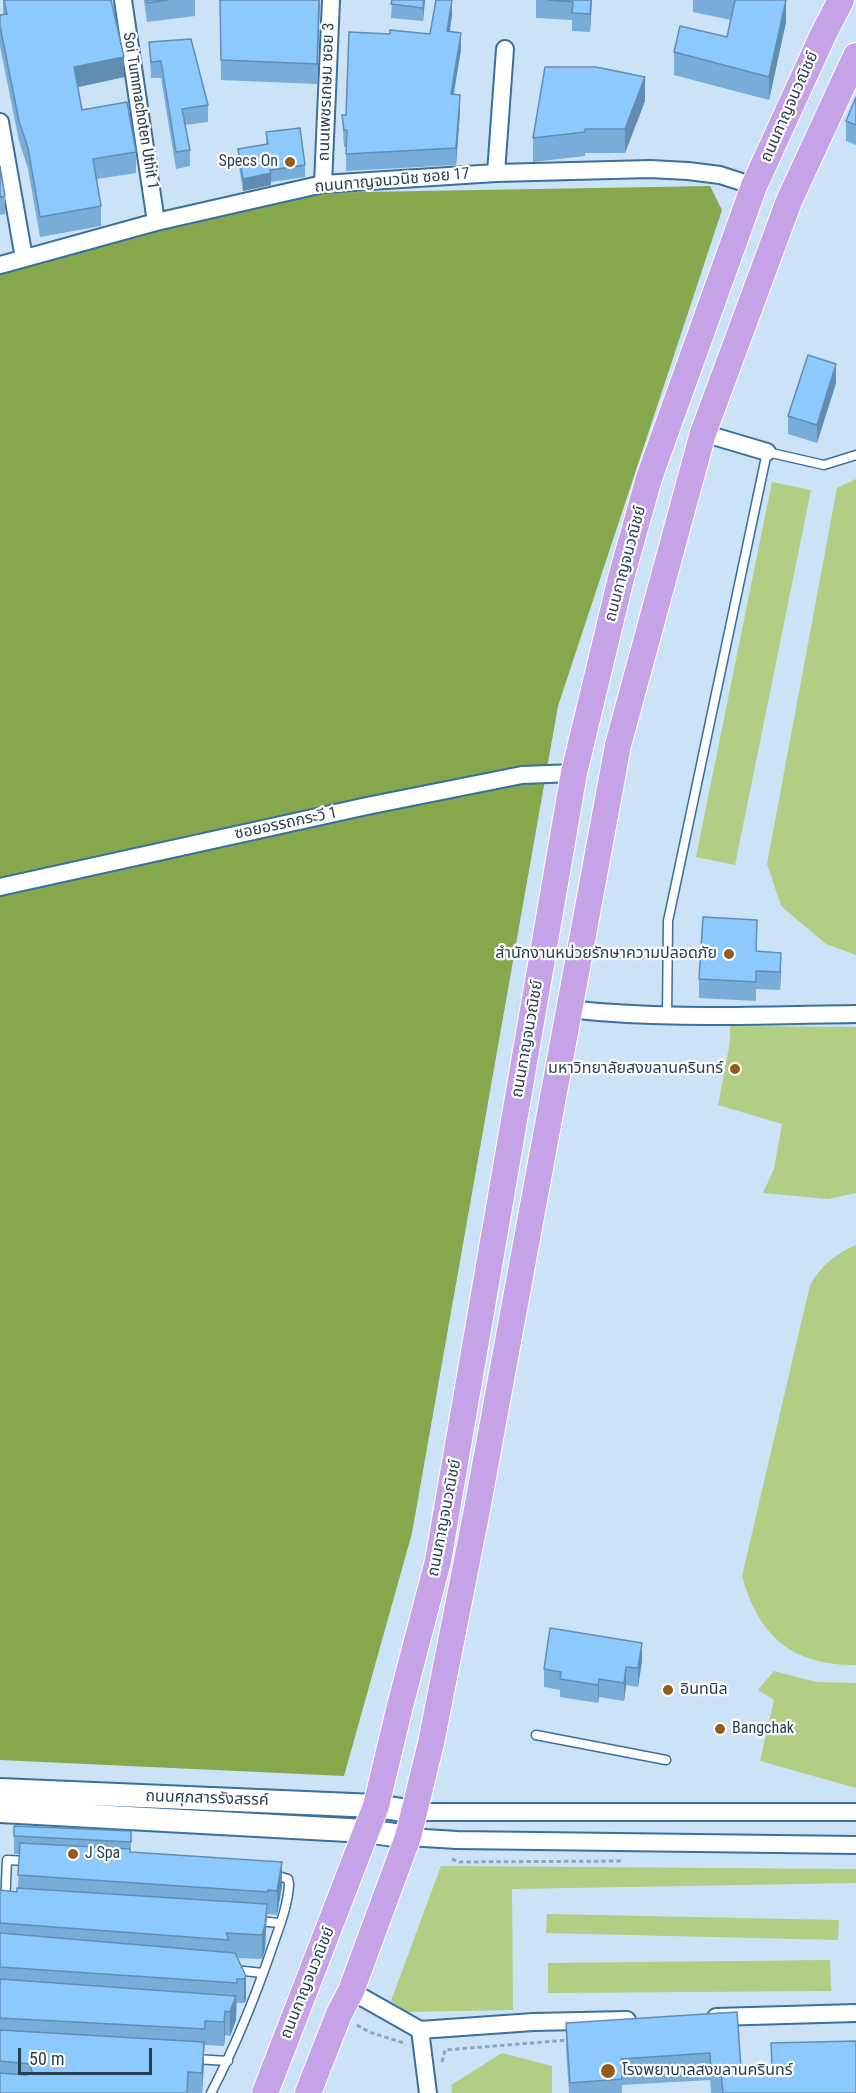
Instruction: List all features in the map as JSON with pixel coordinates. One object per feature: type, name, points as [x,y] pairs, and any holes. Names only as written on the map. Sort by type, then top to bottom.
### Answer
[{"type":"main road","name":"ถนนกาญจนวณิชย์","points":[[265,2093],[356,1863],[376,1806],[438,1562],[574,773],[621,578],[649,478],[754,186],[841,0]]},
{"type":"main road","name":"ถนนกาญจนวณิชย์","points":[[308,2093],[408,1837],[431,1743],[476,1515],[618,745],[704,433],[789,201],[856,57]]},
{"type":"main road","points":[[534,1006],[568,1009]]},
{"type":"street","name":"Soi Tummachoten Uthit 1","points":[[123,0],[156,222]]},
{"type":"street","name":"ถนนเพชรเกษม ซอย 3","points":[[323,184],[331,0]]},
{"type":"street","points":[[496,173],[505,49]]},
{"type":"street","points":[[0,122],[24,258]]},
{"type":"street","name":"ถนนกาญจนวนิช ซอย 17","points":[[0,265],[156,222],[323,184],[496,173],[650,169],[720,176],[754,186]]},
{"type":"street","points":[[704,433],[766,452]]},
{"type":"street","name":"ซอยอรรถกระวี 1","points":[[0,887],[367,806],[522,775],[574,773]]},
{"type":"street","points":[[568,1009],[619,1015],[667,1017],[856,1014]]},
{"type":"street","name":"ถนนศุภสารรังสรรค์","points":[[0,1790],[376,1806],[415,1812]]},
{"type":"street","name":"ถนนศุภสารรังสรรค์","points":[[0,1811],[366,1831],[408,1837]]},
{"type":"street","points":[[415,1812],[856,1812]]},
{"type":"street","points":[[408,1837],[457,1840],[856,1845]]},
{"type":"street","points":[[345,2002],[420,2030],[533,2022],[640,2019]]},
{"type":"street","points":[[700,2018],[856,2013]]},
{"type":"street","points":[[420,2030],[428,2093]]},
{"type":"lane","points":[[667,1017],[668,921],[766,452],[824,465],[856,455]]},
{"type":"lane","points":[[536,1735],[666,1760]]},
{"type":"lane","points":[[16,1906],[2,1905],[7,1860],[42,1862]]},
{"type":"lane","points":[[211,2093],[228,2061],[263,1973],[289,1890],[288,1879],[262,1873]]},
{"type":"lane","points":[[246,1921],[280,1923]]},
{"type":"lane","points":[[227,1970],[263,1973]]},
{"type":"lane","points":[[235,2014],[247,2014]]},
{"type":"lane","points":[[182,2058],[228,2061]]},
{"type":"path","points":[[345,2002],[369,2032],[404,2043],[407,2053]]},
{"type":"path","points":[[439,2073],[445,2050],[579,2040]]},
{"type":"green space","points":[[710,186],[722,210],[558,706],[412,1533],[344,1776],[0,1760],[0,275],[108,240],[307,193]]},
{"type":"green space","points":[[856,479],[856,955],[826,944],[781,906],[767,864],[837,488]]},
{"type":"green space","points":[[772,482],[811,490],[735,865],[696,857]]},
{"type":"green space","points":[[730,1026],[856,1027],[856,1193],[828,1199],[763,1193],[774,1169],[782,1124],[718,1105],[730,1042]]},
{"type":"green space","points":[[856,1245],[856,1665],[814,1660],[796,1653],[781,1643],[768,1631],[758,1615],[742,1576],[810,1285],[829,1261]]},
{"type":"green space","points":[[774,1671],[816,1682],[856,1683],[856,1788],[760,1761],[774,1700],[758,1690]]},
{"type":"green space","points":[[441,1866],[856,1869],[856,1883],[512,1889],[513,2010],[406,2012],[391,2001]]},
{"type":"green space","points":[[547,1914],[839,1920],[838,1940],[546,1933]]},
{"type":"green space","points":[[830,1960],[831,1991],[548,1993],[548,1963]]},
{"type":"green space","points":[[502,2053],[552,2066],[552,2093],[452,2093],[451,2085]]},
{"type":"building","points":[[4,0],[111,0],[124,57],[74,67],[82,110],[127,102],[136,152],[93,159],[101,206],[40,217],[28,148],[19,121],[0,26],[0,15],[7,14]]},
{"type":"building","points":[[147,0],[168,0],[147,3]]},
{"type":"building","points":[[220,0],[319,0],[317,64],[221,60]]},
{"type":"building","points":[[392,0],[424,0],[423,8],[391,4]]},
{"type":"building","points":[[436,0],[452,0],[447,31],[461,33],[451,94],[460,95],[456,148],[346,154],[347,130],[344,130],[342,115],[346,115],[349,32],[390,34],[390,30],[430,34]]},
{"type":"building","points":[[548,0],[591,0],[590,14],[572,13],[573,2]]},
{"type":"building","points":[[735,0],[786,0],[769,77],[674,52],[680,26],[727,37]]},
{"type":"building","points":[[191,39],[208,105],[182,109],[190,150],[176,152],[161,61],[151,62],[149,42]]},
{"type":"building","points":[[545,67],[596,67],[645,77],[625,129],[585,129],[585,132],[533,138]]},
{"type":"building","points":[[856,97],[856,125],[846,121]]},
{"type":"building","points":[[300,128],[305,165],[270,170],[271,173],[243,179],[238,149],[268,144],[266,132]]},
{"type":"building","points":[[0,166],[5,196],[0,197]]},
{"type":"building","points":[[808,355],[836,364],[817,425],[788,416]]},
{"type":"building","name":"สำนักงานหน่วยรักษาความปลอดภัย","points":[[703,917],[757,920],[756,951],[781,953],[780,972],[756,971],[756,982],[699,979]]},
{"type":"building","points":[[550,1628],[642,1643],[638,1668],[626,1667],[624,1683],[599,1679],[598,1685],[560,1679],[561,1672],[544,1669]]},
{"type":"building","points":[[14,1826],[131,1831],[131,1842],[14,1836]]},
{"type":"building","points":[[20,1843],[130,1849],[130,1852],[282,1862],[277,1891],[268,1890],[268,1892],[18,1875]]},
{"type":"building","points":[[17,1888],[267,1904],[265,1925],[262,1935],[226,1933],[229,1940],[0,1923],[0,1890],[17,1892]]},
{"type":"building","points":[[0,1933],[235,1953],[246,1976],[244,1979],[237,1979],[237,1983],[0,1967]]},
{"type":"building","points":[[0,1979],[236,1996],[230,2012],[225,2011],[224,2022],[205,2021],[205,2029],[0,2018]]},
{"type":"building","points":[[737,2012],[741,2068],[772,2067],[771,2043],[856,2041],[856,2093],[723,2093],[721,2073],[711,2074],[710,2053],[621,2059],[622,2079],[570,2083],[566,2023]]},
{"type":"building","points":[[0,2030],[204,2042],[202,2073],[188,2072],[187,2093],[0,2093],[0,2073],[26,2075],[32,2072],[30,2064],[0,2061]]},
{"type":"place","name":"Specs On","points":[[290,162]]},
{"type":"place","name":"สำนักงานหน่วยรักษาความปลอดภัย","points":[[729,954]]},
{"type":"place","name":"มหาวิทยาลัยสงขลานครินทร์","points":[[735,1069]]},
{"type":"place","name":"อินทนิล","points":[[668,1690]]},
{"type":"place","name":"Bangchak","points":[[720,1729]]},
{"type":"place","name":"J Spa","points":[[73,1854]]},
{"type":"place","name":"โรงพยาบาลสงขลานครินทร์","points":[[608,2071]]}]
